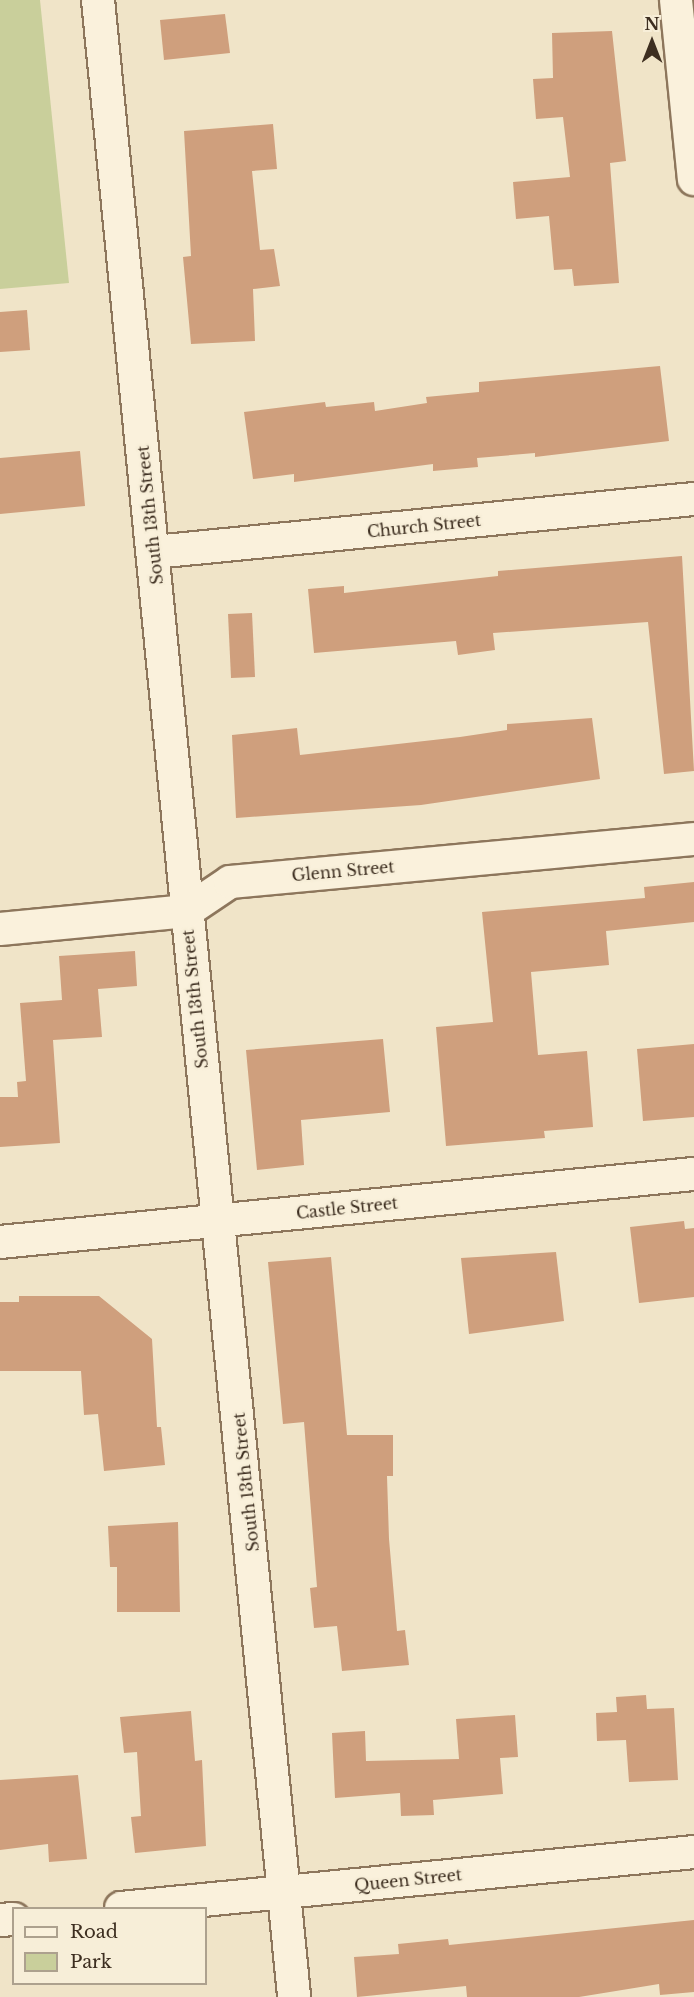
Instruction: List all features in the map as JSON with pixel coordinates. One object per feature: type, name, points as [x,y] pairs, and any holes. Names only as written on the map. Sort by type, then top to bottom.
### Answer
[{"type":"street","name":"South 13th Street","points":[[98,0],[154,552],[217,1221],[294,1997]]},
{"type":"street","points":[[676,0],[693,166]]},
{"type":"street","name":"Church Street","points":[[154,552],[694,499]]},
{"type":"street","name":"Glenn Street","points":[[0,929],[187,911],[230,882],[694,839]]},
{"type":"street","name":"Castle Street","points":[[0,1242],[694,1174]]},
{"type":"street","name":"Queen Street","points":[[131,1907],[694,1852]]},
{"type":"green space","points":[[0,0],[40,0],[69,283],[0,289]]},
{"type":"building","points":[[225,14],[230,53],[164,60],[160,20]]},
{"type":"building","points":[[612,31],[626,161],[610,163],[619,283],[574,286],[572,269],[554,270],[549,216],[516,219],[513,182],[570,177],[563,117],[536,119],[533,79],[553,78],[552,33]]},
{"type":"building","points":[[273,124],[277,169],[252,171],[260,250],[274,249],[280,286],[253,289],[255,341],[191,344],[183,257],[191,256],[184,131]]},
{"type":"building","points":[[27,310],[30,350],[0,352],[0,312]]},
{"type":"building","points":[[660,366],[669,441],[535,457],[535,453],[477,458],[478,467],[433,471],[433,464],[294,482],[294,474],[253,479],[244,412],[325,402],[326,407],[374,402],[375,411],[427,403],[426,397],[479,392],[479,382]]},
{"type":"building","points":[[80,451],[85,506],[0,514],[0,458]]},
{"type":"building","points":[[682,556],[694,771],[664,774],[648,622],[493,633],[495,650],[458,655],[456,641],[314,653],[308,589],[344,586],[344,593],[498,576],[498,571]]},
{"type":"building","points":[[252,613],[255,677],[231,678],[228,614]]},
{"type":"building","points":[[592,718],[600,779],[421,805],[236,818],[232,735],[297,728],[300,755],[507,730],[507,724]]},
{"type":"building","points":[[694,882],[694,922],[606,931],[609,965],[531,972],[538,1055],[587,1051],[593,1127],[544,1131],[545,1138],[446,1146],[436,1027],[493,1022],[482,912],[645,898],[644,887]]},
{"type":"building","points":[[135,951],[137,986],[98,989],[102,1037],[53,1040],[60,1143],[0,1147],[0,1097],[18,1097],[17,1082],[26,1081],[20,1003],[62,1000],[59,956]]},
{"type":"building","points":[[383,1039],[390,1112],[301,1120],[304,1165],[257,1170],[246,1050]]},
{"type":"building","points":[[694,1044],[694,1117],[643,1121],[637,1049]]},
{"type":"building","points":[[684,1221],[685,1229],[694,1228],[694,1297],[639,1303],[630,1227]]},
{"type":"building","points":[[556,1252],[564,1321],[469,1334],[461,1258]]},
{"type":"building","points":[[331,1257],[347,1435],[393,1435],[393,1476],[387,1476],[389,1539],[397,1631],[405,1630],[409,1665],[342,1671],[337,1626],[314,1628],[310,1588],[317,1587],[304,1422],[283,1424],[268,1262]]},
{"type":"building","points":[[19,1296],[99,1296],[152,1339],[157,1427],[161,1427],[165,1465],[104,1471],[98,1414],[84,1415],[81,1371],[0,1371],[0,1302],[19,1302]]},
{"type":"building","points":[[178,1522],[180,1612],[117,1612],[117,1567],[110,1567],[108,1526]]},
{"type":"building","points":[[646,1695],[647,1709],[674,1708],[678,1780],[629,1782],[626,1740],[597,1741],[596,1713],[617,1712],[616,1697]]},
{"type":"building","points":[[191,1711],[195,1761],[202,1760],[206,1846],[135,1853],[131,1817],[141,1816],[137,1752],[124,1753],[120,1717]]},
{"type":"building","points":[[515,1715],[518,1757],[500,1758],[503,1794],[433,1800],[434,1815],[401,1816],[400,1793],[335,1798],[332,1733],[365,1731],[366,1761],[459,1759],[456,1719]]},
{"type":"building","points":[[78,1775],[87,1859],[49,1862],[48,1844],[0,1850],[0,1780]]},
{"type":"building","points":[[694,1920],[694,1992],[660,1995],[659,1984],[579,1997],[467,1997],[466,1986],[357,1997],[354,1957],[399,1954],[398,1944],[448,1939],[449,1945]]}]
